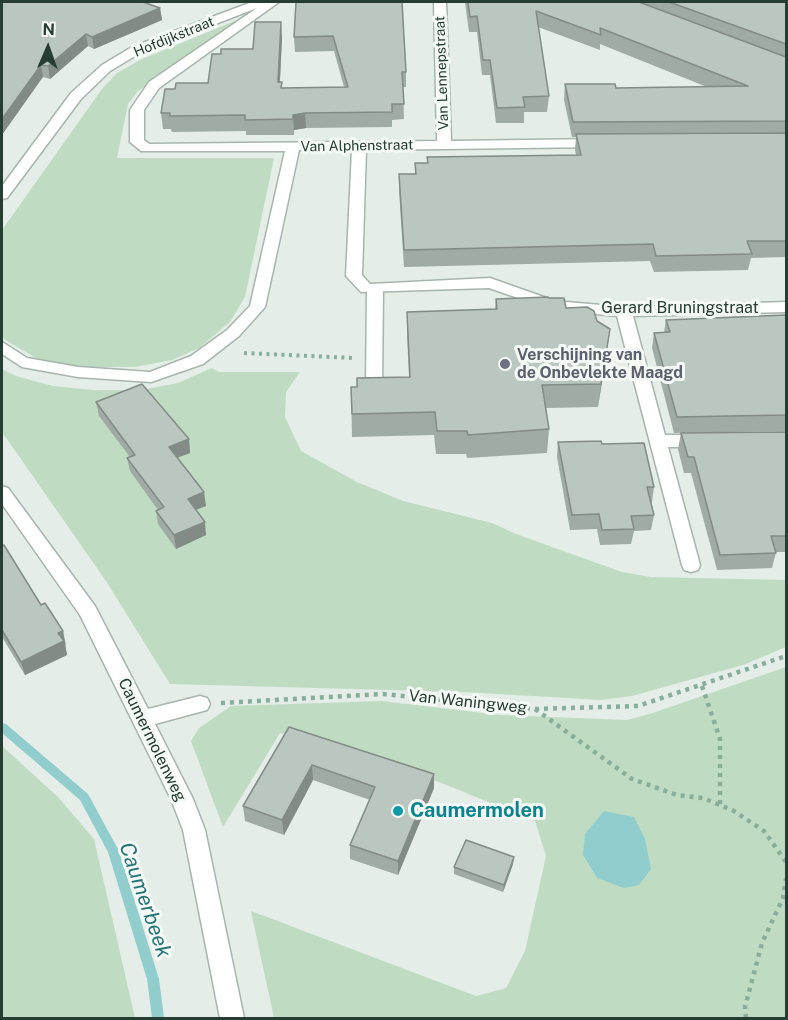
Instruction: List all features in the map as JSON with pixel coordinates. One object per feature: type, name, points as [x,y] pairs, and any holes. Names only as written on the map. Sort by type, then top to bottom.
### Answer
[{"type":"street","name":"Hofdijkstraat","points":[[2,195],[76,96],[106,68],[136,50],[262,2]]},
{"type":"street","name":"Van Alphenstraat","points":[[273,2],[154,84],[137,110],[136,142],[146,148],[609,144]]},
{"type":"street","name":"Van Lennepstraat","points":[[440,2],[444,144]]},
{"type":"street","points":[[359,146],[354,276],[366,289],[375,289],[374,387]]},
{"type":"street","points":[[2,347],[22,362],[78,372],[151,377],[197,360],[233,333],[257,307],[293,147]]},
{"type":"street","name":"Gerard Bruningstraat","points":[[375,289],[490,283],[553,305],[624,312],[786,307]]},
{"type":"street","points":[[624,312],[692,565]]},
{"type":"street","points":[[658,441],[717,441]]},
{"type":"street","name":"Caumermolenweg","points":[[2,492],[88,611],[182,799],[194,830],[232,1018]]},
{"type":"street","points":[[143,719],[200,704]]},
{"type":"path","points":[[210,351],[374,359]]},
{"type":"path","name":"Van Waningweg","points":[[200,704],[383,693],[535,709],[638,706],[786,656]]},
{"type":"path","points":[[702,686],[720,739],[720,805]]},
{"type":"path","points":[[535,709],[632,778],[677,795],[703,798],[735,810],[764,831],[786,862]]},
{"type":"path","points":[[746,1018],[745,1007],[762,943],[783,898],[786,878]]},
{"type":"green space","points":[[254,13],[138,91],[128,104],[117,158],[274,158],[245,297],[230,322],[199,348],[172,360],[135,367],[88,367],[43,362],[7,341],[2,337],[2,230],[102,89],[117,73],[142,59]]},
{"type":"green space","points":[[212,368],[219,372],[300,372],[286,392],[285,417],[301,451],[357,482],[403,501],[492,523],[516,534],[622,572],[651,577],[786,580],[786,647],[743,665],[632,696],[601,700],[463,692],[170,684],[106,581],[2,432],[2,369],[16,376],[53,386],[93,390],[142,390],[178,383]]},
{"type":"green space","points":[[786,667],[786,1018],[274,1018],[251,911],[476,996],[506,988],[525,951],[546,856],[535,821],[439,782],[280,733],[223,827],[191,741],[199,728],[231,706],[382,701],[500,715],[627,720]],"holes":[[[604,811],[597,878],[583,855]]]},
{"type":"green space","points":[[2,746],[58,797],[94,839],[135,1018],[2,1018]]},
{"type":"water","points":[[604,811],[634,817],[645,839],[651,869],[639,885],[624,888],[597,878],[583,855],[585,834]]},
{"type":"building","points":[[2,2],[143,2],[160,8],[92,37],[86,34],[48,66],[41,65],[2,119]]},
{"type":"building","points":[[296,2],[402,2],[406,72],[402,72],[404,104],[392,104],[392,112],[305,113],[293,115],[293,119],[245,120],[245,115],[170,116],[170,113],[161,113],[165,89],[175,89],[176,83],[208,83],[212,54],[221,54],[221,49],[253,49],[255,22],[281,22],[278,82],[282,82],[281,88],[348,87],[333,36],[294,37]]},
{"type":"building","points":[[468,2],[639,2],[786,57],[786,121],[573,122],[565,84],[615,84],[616,88],[748,86],[600,28],[601,35],[536,11],[549,96],[523,97],[525,107],[497,108],[490,60],[483,60],[477,16],[470,17]]},
{"type":"building","points":[[669,2],[786,2],[786,44]]},
{"type":"building","points":[[786,133],[786,241],[747,241],[752,254],[656,256],[653,244],[404,250],[399,174],[416,174],[415,163],[428,163],[427,157],[581,155],[576,134]]},
{"type":"building","points":[[564,298],[566,308],[587,307],[594,311],[597,321],[610,329],[601,384],[542,385],[549,429],[468,435],[467,431],[437,431],[435,412],[352,414],[351,387],[357,387],[357,378],[410,377],[407,312],[497,309],[496,299]]},
{"type":"building","points":[[786,315],[786,415],[677,417],[654,333],[670,332],[666,320]]},
{"type":"building","points":[[142,384],[189,439],[169,447],[204,492],[188,499],[205,522],[174,535],[156,511],[164,507],[127,458],[135,455],[96,402]]},
{"type":"building","points":[[786,432],[786,536],[771,536],[776,553],[720,555],[694,457],[688,457],[681,433]]},
{"type":"building","points":[[601,441],[602,444],[644,443],[654,487],[647,487],[654,515],[631,516],[634,529],[602,530],[599,514],[572,515],[558,442]]},
{"type":"building","points":[[4,545],[41,605],[45,603],[63,631],[58,633],[64,641],[21,662],[2,630],[2,546]]},
{"type":"building","name":"Caumermolen","points":[[289,727],[434,774],[398,861],[350,845],[375,787],[312,765],[282,820],[243,806]]},
{"type":"building","points":[[466,840],[514,857],[504,885],[454,867]]},
{"type":"waterway","name":"Caumerbeek","points":[[2,727],[84,797],[113,851],[153,979],[158,1018]]},
{"type":"place","name":"Verschijning van de Onbevlekte Maagd","points":[[505,364]]},
{"type":"place","name":"Caumermolen","points":[[398,811]]}]
